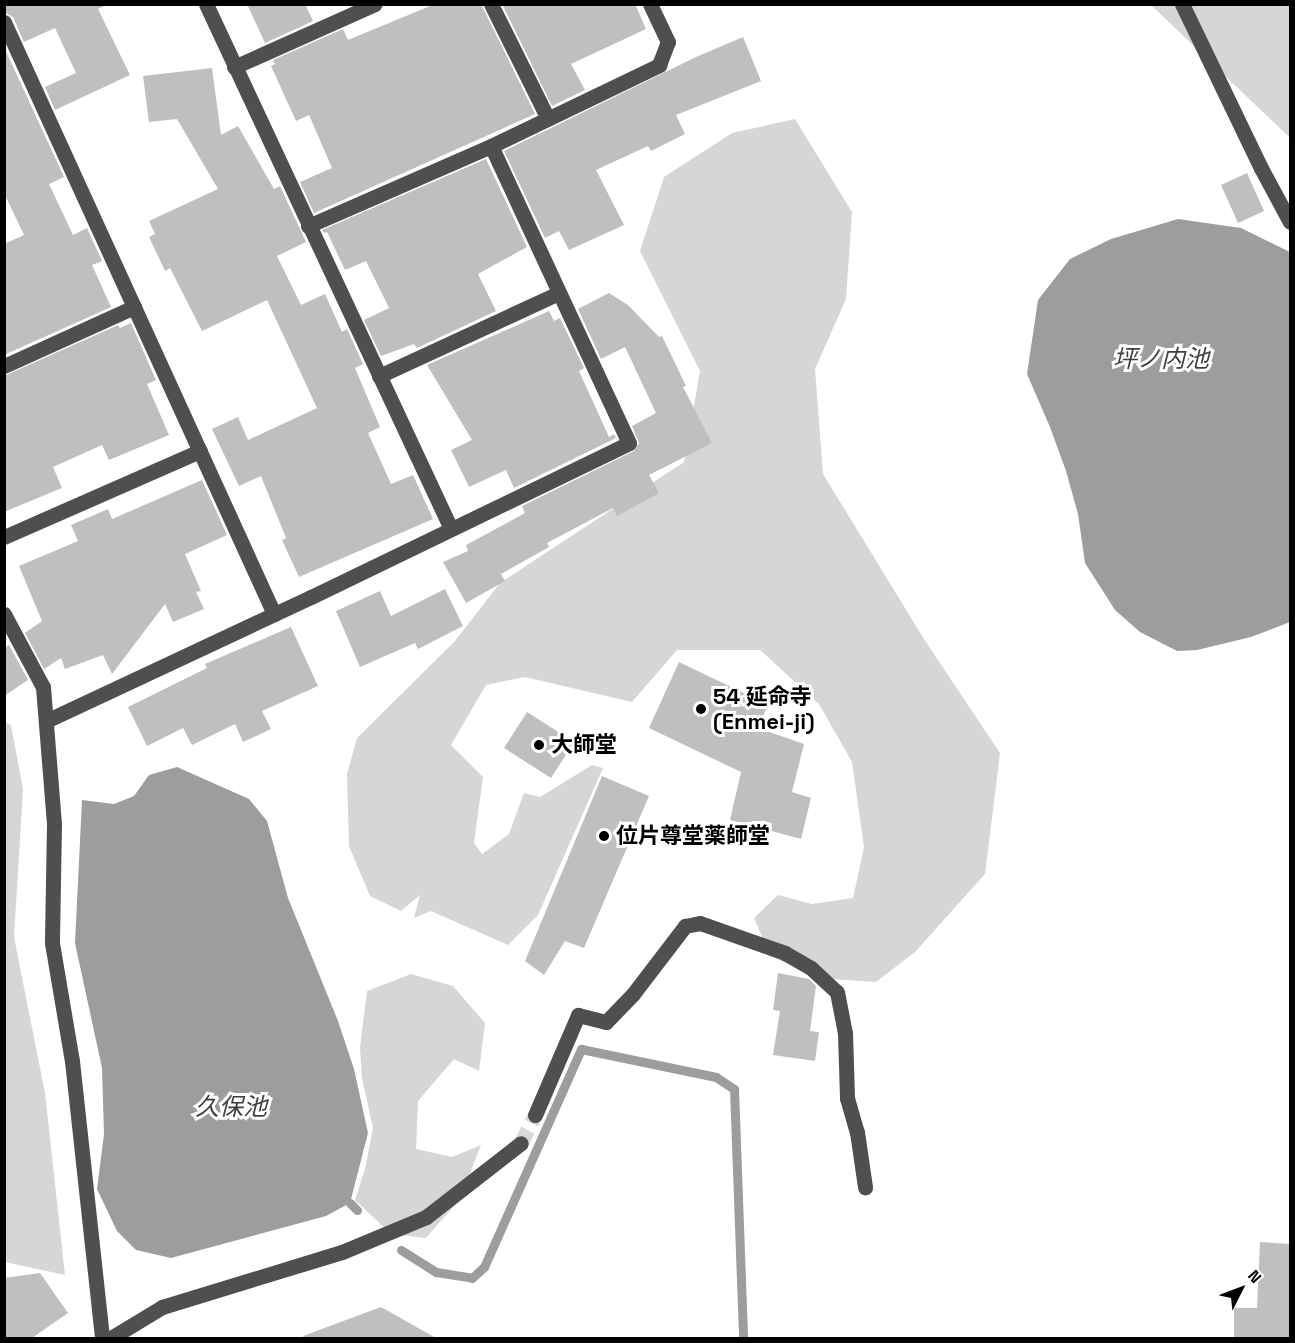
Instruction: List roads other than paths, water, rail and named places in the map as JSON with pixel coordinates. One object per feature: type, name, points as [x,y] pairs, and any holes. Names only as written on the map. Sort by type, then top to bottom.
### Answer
[{"type":"street","points":[[206,4],[451,529]]},
{"type":"street","points":[[234,67],[375,4]]},
{"type":"street","points":[[492,4],[548,118]]},
{"type":"street","points":[[308,226],[491,146],[659,64],[668,42],[650,4]]},
{"type":"street","points":[[1182,4],[1261,168],[1290,222]]},
{"type":"street","points":[[4,22],[274,614]]},
{"type":"street","points":[[46,721],[629,443],[491,146]]},
{"type":"street","points":[[379,376],[559,293]]},
{"type":"street","points":[[4,366],[134,307]]},
{"type":"street","points":[[4,537],[200,451]]},
{"type":"street","points":[[4,614],[44,687],[54,824],[52,943],[72,1061],[102,1338]]},
{"type":"street","points":[[535,1115],[578,1015],[606,1022],[633,994],[685,926],[700,923],[785,953],[811,968],[837,992],[845,1033],[847,1098],[857,1132],[865,1187]]},
{"type":"street","points":[[111,1338],[162,1307],[342,1252],[426,1217],[521,1143]]},
{"type":"water","name":"坪ノ内池","points":[[1178,219],[1241,228],[1290,252],[1290,622],[1251,637],[1197,650],[1177,651],[1140,632],[1115,610],[1085,563],[1078,514],[1066,471],[1027,374],[1038,300],[1070,259],[1111,239]]},
{"type":"water","name":"久保池","points":[[177,767],[249,799],[267,821],[288,898],[338,1021],[354,1069],[368,1133],[350,1203],[326,1216],[171,1258],[136,1250],[117,1231],[97,1189],[104,1134],[102,1068],[75,943],[82,800],[114,804],[134,796],[149,775]]},
{"type":"waterway","points":[[401,1250],[436,1272],[472,1278],[484,1267],[581,1049],[716,1077],[734,1089],[743,1338]]},
{"type":"waterway","points":[[350,1203],[357,1210]]},
{"type":"tunnel","points":[[521,1143],[535,1115]]},
{"type":"place","name":"54 延命寺 (Enmei-ji)","points":[[701,709]]},
{"type":"place","name":"大師堂","points":[[539,745]]},
{"type":"place","name":"位片尊堂薬師堂","points":[[604,836]]}]
